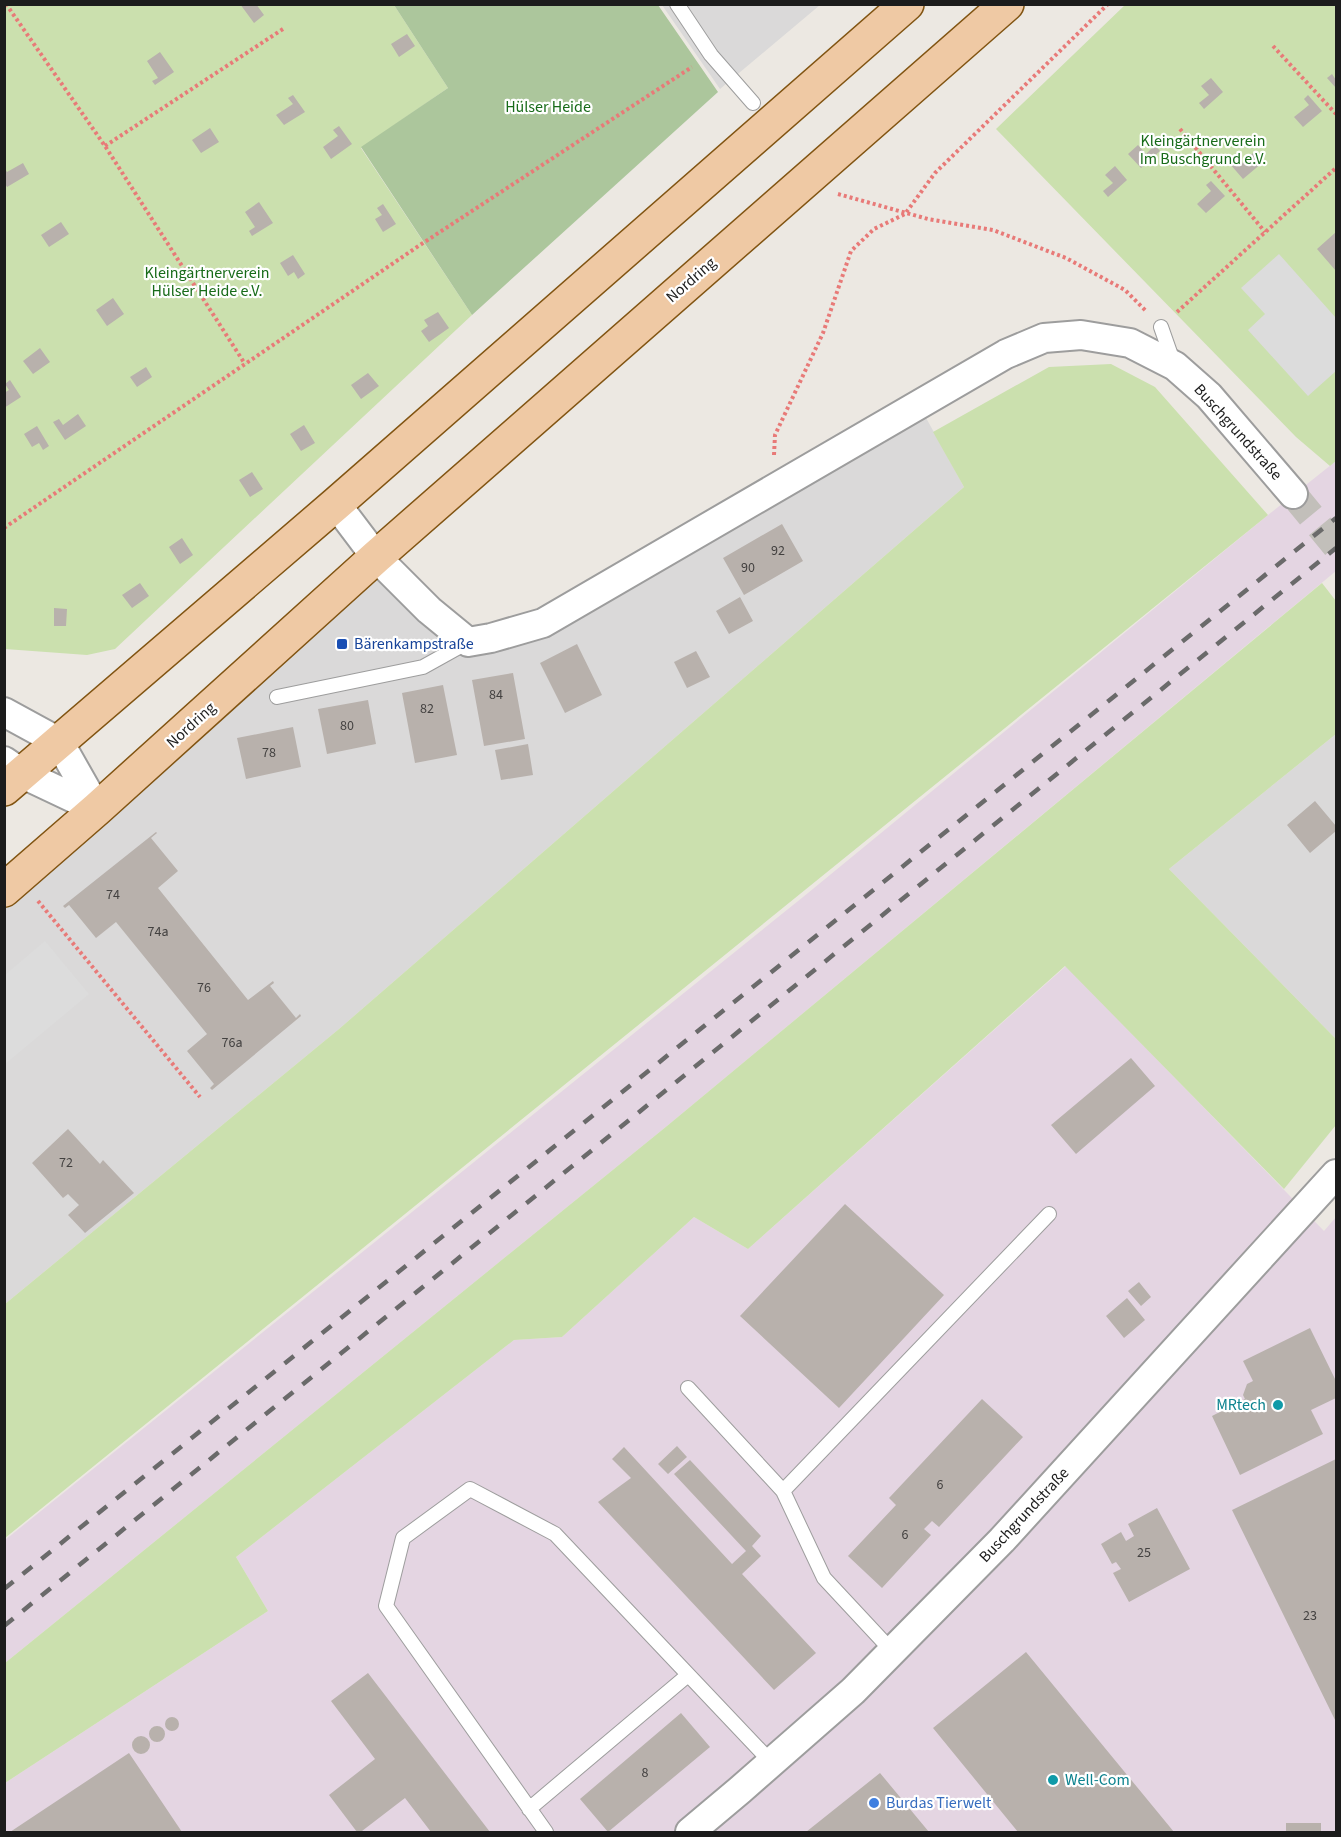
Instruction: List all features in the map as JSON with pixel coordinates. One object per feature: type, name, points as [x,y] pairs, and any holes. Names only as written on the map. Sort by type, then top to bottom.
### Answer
[{"type":"main road","points":[[11,774],[59,742],[336,504],[908,4]]},
{"type":"main road","name":"Nordring","points":[[12,883],[376,557],[1007,4]]},
{"type":"street","name":"Buschgrundstraße","points":[[772,489],[1006,354],[1044,338],[1081,335],[1130,343],[1175,366],[1209,396],[1293,494]]},
{"type":"street","points":[[336,504],[376,557],[429,610],[468,642],[491,638],[543,622],[772,489]]},
{"type":"street","points":[[4,712],[59,742],[97,809]]},
{"type":"street","points":[[11,774],[97,809]]},
{"type":"street","name":"Buschgrundstraße","points":[[690,1833],[853,1691],[1002,1540],[1336,1174]]},
{"type":"lane","points":[[677,4],[711,55],[753,102]]},
{"type":"lane","points":[[1161,327],[1175,366]]},
{"type":"lane","points":[[277,697],[423,668],[468,642]]},
{"type":"lane","points":[[783,1491],[1048,1214]]},
{"type":"lane","points":[[688,1388],[783,1491],[824,1578],[892,1651]]},
{"type":"lane","points":[[546,1833],[386,1606],[403,1538],[470,1489],[555,1534],[771,1762]]},
{"type":"lane","points":[[529,1809],[688,1675]]},
{"type":"path","points":[[6,4],[105,146],[245,364]]},
{"type":"path","points":[[772,489],[776,435],[823,333],[851,251],[874,229],[905,213],[934,173],[1108,4]]},
{"type":"path","points":[[105,146],[283,29]]},
{"type":"path","points":[[1273,46],[1336,114]]},
{"type":"path","points":[[4,528],[420,245],[711,55]]},
{"type":"path","points":[[1180,129],[1265,232]]},
{"type":"path","points":[[831,192],[928,219],[993,230],[1066,258],[1125,290],[1161,327],[1336,168]]},
{"type":"path","points":[[12,883],[200,1098]]},
{"type":"shaded area","points":[[662,5],[820,5],[720,89]]},
{"type":"shaded area","points":[[1279,254],[1336,318],[1336,371],[1308,396],[1248,330],[1265,314],[1241,288]]},
{"type":"shaded area","points":[[919,405],[964,487],[339,1029],[5,1304],[4,891],[376,557],[429,610],[491,638]]},
{"type":"shaded area","points":[[1336,461],[1336,571],[667,1126],[5,1663],[5,1540],[808,893]]},
{"type":"shaded area","points":[[1336,734],[1336,1039],[1169,869]]},
{"type":"shaded area","points":[[45,941],[89,994],[5,1064],[5,975]]},
{"type":"shaded area","points":[[1066,966],[1324,1231],[1336,1217],[1336,1832],[5,1832],[5,1783],[268,1611],[236,1557],[514,1340],[562,1337],[694,1217],[748,1249]]},
{"type":"green space","name":"Kleingärtnerverein Hülser Heide e.V.","points":[[4,5],[394,5],[448,88],[361,148],[472,315],[115,649],[87,655],[5,649]]},
{"type":"green space","name":"Hülser Heide","points":[[394,5],[658,5],[718,92],[472,315],[361,147],[448,88]]},
{"type":"green space","name":"Kleingärtnerverein Im Buschgrund e.V.","points":[[1125,5],[1336,5],[1336,461],[1330,466],[1296,437],[996,129]]},
{"type":"green space","points":[[1111,364],[1155,387],[1268,515],[5,1538],[5,1304],[339,1029],[964,487],[933,432],[1049,367]]},
{"type":"green space","points":[[1322,583],[1336,601],[1336,734],[1169,869],[1336,1039],[1336,1125],[1284,1189],[1065,966],[748,1249],[694,1217],[562,1337],[514,1340],[236,1557],[268,1611],[5,1783],[5,1663],[667,1126]]},
{"type":"building","points":[[240,4],[256,4],[264,15],[254,23]]},
{"type":"building","points":[[407,34],[415,46],[399,57],[391,44]]},
{"type":"building","points":[[160,52],[174,72],[155,85],[152,81],[158,78],[147,61]]},
{"type":"building","points":[[1332,74],[1336,80],[1336,88],[1327,78]]},
{"type":"building","points":[[1211,78],[1223,92],[1204,109],[1199,103],[1209,95],[1201,86]]},
{"type":"building","points":[[293,95],[305,112],[284,125],[276,115],[293,104],[288,98]]},
{"type":"building","points":[[1308,95],[1322,111],[1303,127],[1294,117],[1309,105],[1304,99]]},
{"type":"building","points":[[339,126],[352,144],[331,159],[323,147],[338,136],[333,130]]},
{"type":"building","points":[[210,128],[219,142],[201,153],[192,140]]},
{"type":"building","points":[[1138,145],[1146,154],[1155,145],[1160,151],[1141,168],[1128,154]]},
{"type":"building","points":[[1253,153],[1262,163],[1243,179],[1230,164],[1234,160],[1239,166]]},
{"type":"building","points":[[23,163],[29,174],[7,187],[4,182],[4,168],[7,172]]},
{"type":"building","points":[[1115,166],[1127,180],[1108,197],[1103,191],[1113,183],[1105,175]]},
{"type":"building","points":[[1211,181],[1225,196],[1206,213],[1197,204],[1211,191],[1206,185]]},
{"type":"building","points":[[259,202],[273,223],[252,236],[249,231],[255,227],[245,212]]},
{"type":"building","points":[[383,204],[396,224],[383,232],[375,219],[382,215],[377,208]]},
{"type":"building","points":[[61,222],[69,234],[49,247],[41,235]]},
{"type":"building","points":[[1336,232],[1336,271],[1317,249]]},
{"type":"building","points":[[293,255],[305,274],[298,279],[294,272],[288,276],[280,263]]},
{"type":"building","points":[[113,298],[124,314],[107,326],[96,310]]},
{"type":"building","points":[[438,312],[449,328],[429,342],[421,331],[428,326],[424,320]]},
{"type":"building","points":[[40,348],[50,362],[33,374],[23,361]]},
{"type":"building","points":[[146,367],[152,377],[137,387],[130,377]]},
{"type":"building","points":[[368,373],[379,386],[361,399],[351,385]]},
{"type":"building","points":[[10,380],[21,397],[4,408],[4,393],[9,390],[5,384]]},
{"type":"building","points":[[78,414],[86,426],[65,440],[53,422],[59,419],[63,425]]},
{"type":"building","points":[[304,425],[315,443],[301,451],[290,434]]},
{"type":"building","points":[[37,426],[49,446],[43,450],[39,443],[32,447],[24,434]]},
{"type":"building","points":[[252,472],[263,489],[250,497],[239,480]]},
{"type":"building","points":[[782,524],[803,561],[744,595],[723,558]]},
{"type":"building","points":[[182,538],[193,555],[180,564],[169,547]]},
{"type":"building","points":[[140,583],[149,596],[132,608],[122,595]]},
{"type":"building","points":[[740,597],[753,621],[729,634],[716,611]]},
{"type":"building","points":[[54,608],[67,609],[66,626],[54,626]]},
{"type":"building","points":[[577,644],[602,695],[565,713],[540,663]]},
{"type":"building","points":[[696,651],[710,677],[687,688],[674,662]]},
{"type":"building","points":[[513,673],[525,739],[484,746],[472,680]]},
{"type":"building","points":[[443,685],[457,755],[415,763],[402,693]]},
{"type":"building","points":[[368,700],[376,744],[327,754],[318,709]]},
{"type":"building","points":[[293,727],[301,767],[246,779],[237,738]]},
{"type":"building","points":[[528,744],[533,775],[501,780],[495,750]]},
{"type":"building","points":[[1315,801],[1336,826],[1336,831],[1310,853],[1287,825]]},
{"type":"building","points":[[156,832],[151,838],[178,871],[158,888],[248,1000],[273,981],[274,983],[270,986],[296,1018],[300,1014],[301,1016],[212,1090],[210,1088],[214,1084],[187,1051],[207,1034],[116,922],[96,938],[69,905],[65,908],[63,906]]},
{"type":"building","points":[[1131,1058],[1155,1086],[1076,1154],[1051,1125]]},
{"type":"building","points":[[68,1129],[100,1164],[103,1160],[134,1193],[85,1233],[68,1215],[79,1205],[68,1194],[63,1198],[32,1163]]},
{"type":"building","points":[[845,1204],[944,1295],[839,1408],[740,1316]]},
{"type":"building","points":[[1139,1282],[1151,1297],[1141,1306],[1128,1291]]},
{"type":"building","points":[[1127,1298],[1145,1320],[1124,1338],[1106,1316]]},
{"type":"building","name":"MRtech","points":[[1310,1328],[1336,1381],[1336,1398],[1311,1410],[1323,1434],[1240,1475],[1212,1416],[1245,1399],[1243,1395],[1247,1384],[1253,1381],[1243,1361]]},
{"type":"building","points":[[982,1399],[1023,1437],[939,1527],[932,1521],[924,1529],[931,1535],[882,1588],[848,1556],[896,1505],[889,1498]]},
{"type":"building","points":[[677,1446],[687,1457],[668,1474],[658,1464]]},
{"type":"building","points":[[624,1447],[732,1564],[746,1551],[674,1474],[690,1460],[761,1536],[752,1546],[761,1556],[742,1574],[816,1653],[774,1690],[598,1502],[631,1478],[612,1459]]},
{"type":"building","points":[[1336,1459],[1336,1722],[1232,1510]]},
{"type":"building","points":[[1157,1508],[1190,1569],[1129,1602],[1113,1573],[1121,1569],[1116,1562],[1112,1564],[1101,1544],[1121,1532],[1126,1541],[1134,1536],[1128,1524]]},
{"type":"building","name":"Well-Com","points":[[1026,1652],[1174,1832],[1018,1832],[933,1728]]},
{"type":"building","points":[[368,1673],[490,1832],[431,1832],[405,1798],[363,1832],[357,1832],[329,1795],[375,1759],[331,1701]]},
{"type":"building","points":[[681,1713],[710,1747],[608,1832],[580,1799]]},
{"type":"building","points":[[172,1717],[177,1719],[179,1724],[177,1729],[172,1731],[167,1729],[165,1724],[167,1719]]},
{"type":"building","points":[[154,1726],[160,1726],[165,1734],[163,1740],[154,1742],[149,1737],[149,1731]]},
{"type":"building","points":[[141,1736],[147,1739],[150,1745],[147,1751],[141,1754],[135,1751],[132,1745],[135,1739]]},
{"type":"building","points":[[129,1753],[182,1832],[10,1832]]},
{"type":"building","name":"Burdas Tierwelt","points":[[880,1773],[929,1832],[806,1832]]},
{"type":"building","points":[[1286,1823],[1321,1823],[1321,1832],[1286,1832]]},
{"type":"tunnel","points":[[1293,494],[1336,546]]},
{"type":"railway","points":[[4,1589],[1336,518]]},
{"type":"railway","points":[[4,1626],[1336,548]]},
{"type":"place","name":"Bärenkampstraße","points":[[342,644]]},
{"type":"place","name":"MRtech","points":[[1278,1405]]},
{"type":"place","name":"Well-Com","points":[[1053,1780]]},
{"type":"place","name":"Burdas Tierwelt","points":[[874,1803]]}]
